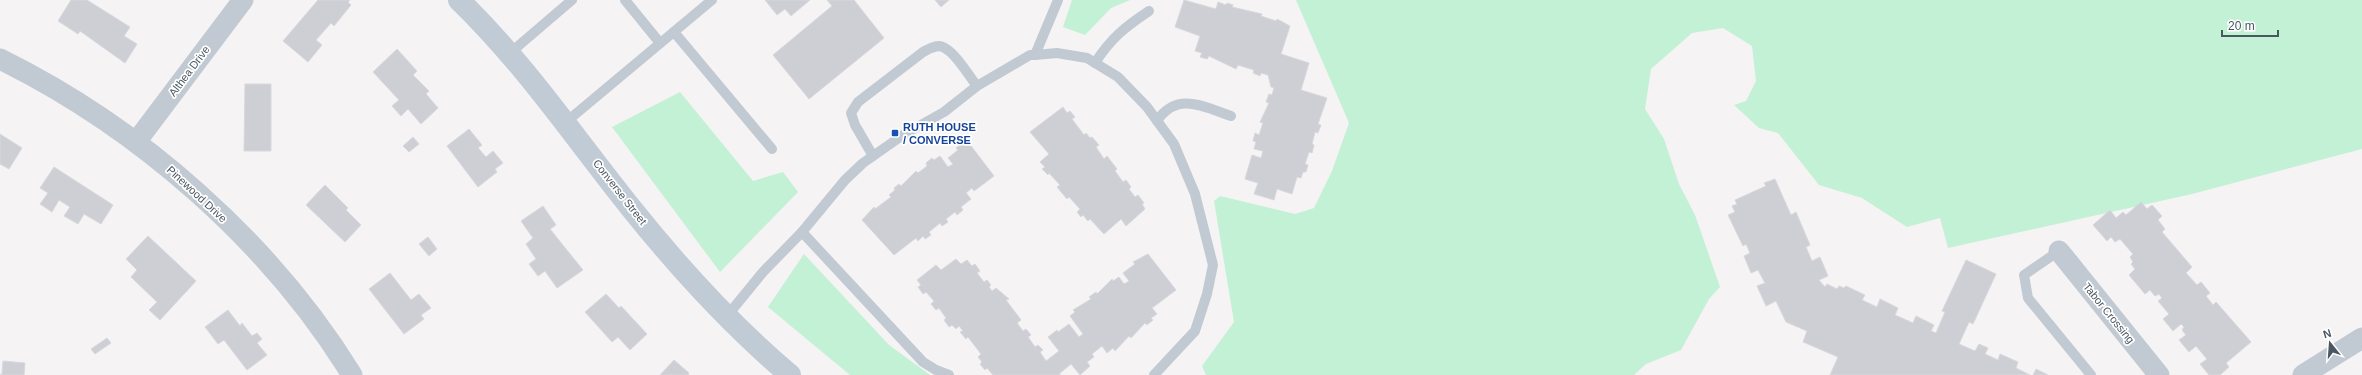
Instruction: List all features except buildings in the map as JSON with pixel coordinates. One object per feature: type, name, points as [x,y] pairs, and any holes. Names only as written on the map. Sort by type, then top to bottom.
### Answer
[{"type":"main road","name":"Converse Street","points":[[459,0],[510,53],[566,122],[649,230],[727,316],[790,375]]},
{"type":"street","name":"Althea Drive","points":[[136,142],[243,0]]},
{"type":"street","name":"Pinewood Drive","points":[[0,59],[90,110],[177,173],[274,271],[307,310],[352,375]]},
{"type":"street","name":"Tabor Crossing","points":[[2059,251],[2159,375]]},
{"type":"street","points":[[2303,375],[2362,338]]},
{"type":"lane","points":[[510,53],[572,0]]},
{"type":"lane","points":[[625,0],[660,43]]},
{"type":"lane","points":[[566,122],[712,0]]},
{"type":"lane","points":[[1035,55],[1058,0]]},
{"type":"lane","points":[[1095,63],[1108,43],[1122,29],[1149,11]]},
{"type":"lane","points":[[674,32],[772,149]]},
{"type":"lane","points":[[873,156],[855,125],[852,113],[858,102],[923,52],[933,46],[943,47],[955,58],[977,86]]},
{"type":"lane","points":[[727,316],[763,272],[802,232],[845,180],[873,156],[903,135],[944,112],[977,86],[1030,55],[1057,53],[1087,58],[1118,77],[1157,120],[1174,144],[1195,194],[1213,265],[1207,294],[1195,331],[1154,375]]},
{"type":"lane","points":[[1157,120],[1163,111],[1173,105],[1190,103],[1231,116]]},
{"type":"lane","points":[[802,232],[923,362],[936,370],[949,375]]},
{"type":"lane","points":[[2059,251],[2024,275],[2028,298],[2091,375]]},
{"type":"green space","points":[[1072,0],[1130,0],[1111,8],[1085,35],[1063,27]]},
{"type":"green space","points":[[1296,0],[2362,0],[2362,149],[2192,194],[1948,248],[1940,218],[1907,227],[1862,198],[1819,185],[1778,133],[1759,128],[1734,105],[1746,101],[1756,81],[1752,46],[1723,28],[1692,33],[1651,69],[1645,109],[1664,139],[1679,184],[1695,215],[1720,287],[1709,299],[1681,350],[1646,364],[1634,375],[1206,375],[1202,366],[1234,322],[1214,201],[1220,196],[1295,214],[1314,208],[1332,171],[1349,123]]},
{"type":"green space","points":[[680,92],[753,181],[783,172],[798,192],[720,272],[612,127]]},
{"type":"green space","points":[[804,254],[889,345],[930,375],[850,375],[768,307]]},
{"type":"place","name":"RUTH HOUSE / CONVERSE","points":[[895,133]]}]
